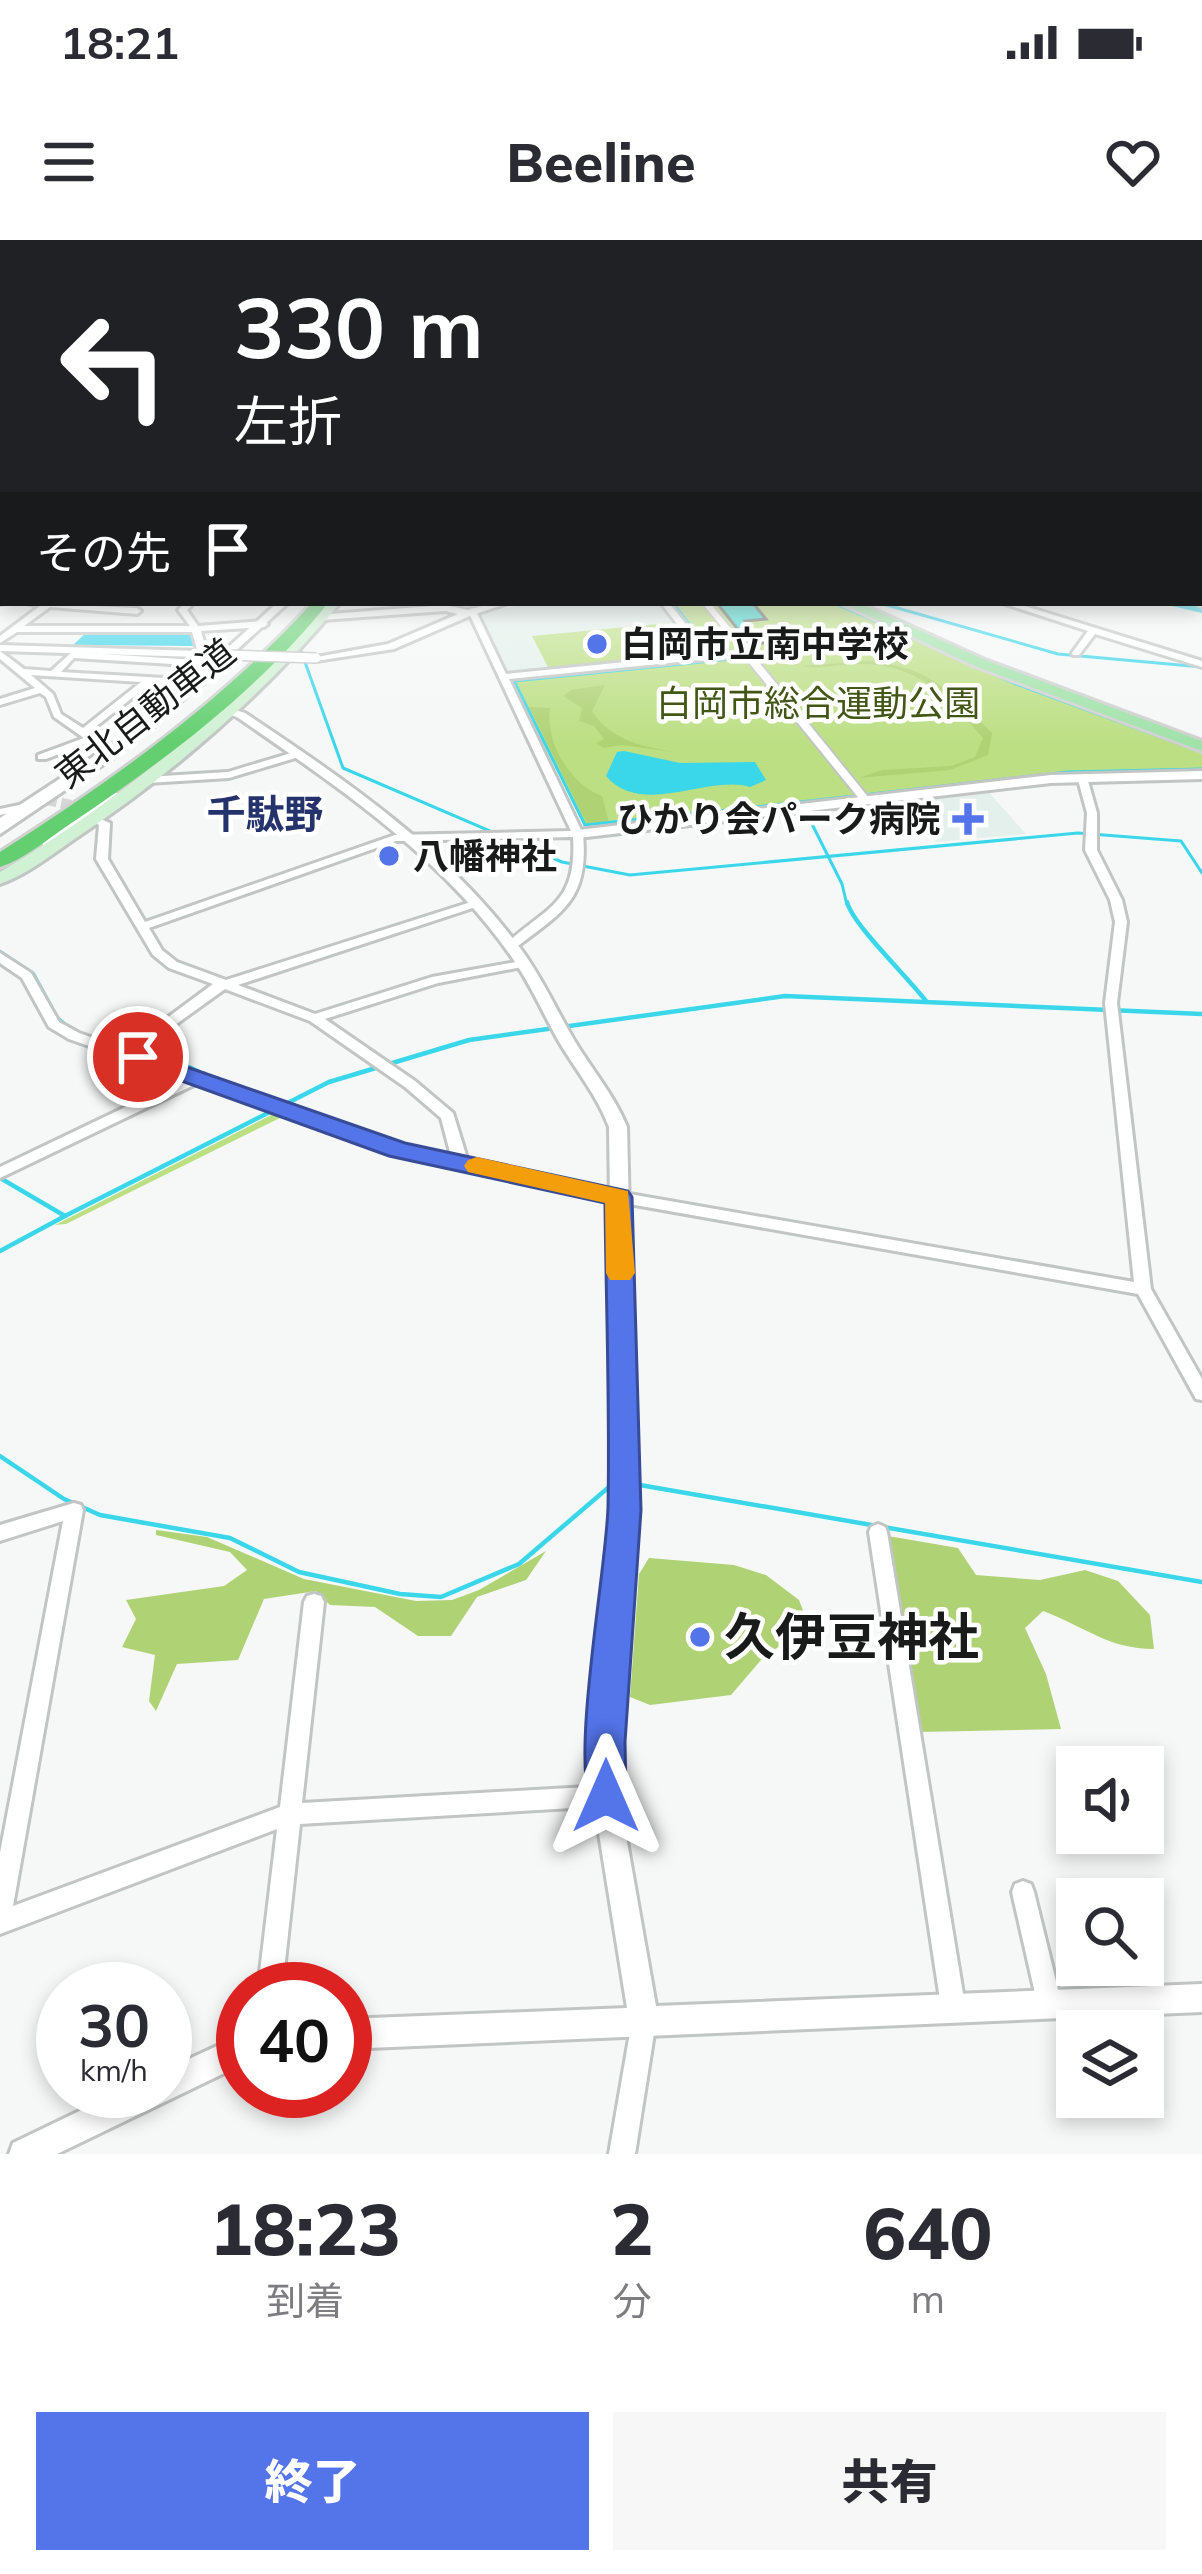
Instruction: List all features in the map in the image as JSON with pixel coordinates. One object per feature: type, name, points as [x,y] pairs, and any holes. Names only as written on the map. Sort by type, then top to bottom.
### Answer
[{"type":"highway","name":"東北自動車道","points":[[0,845],[140,748],[236,665],[295,606]]},
{"type":"highway","name":"東北自動車道","points":[[1,872],[188,727],[321,610]]},
{"type":"main road","points":[[855,606],[1041,688],[1202,746]]},
{"type":"main road","points":[[1,872],[94,820],[148,780],[226,710],[321,610]]},
{"type":"street","points":[[1,652],[12,629],[45,606]]},
{"type":"street","points":[[70,606],[141,607],[143,629]]},
{"type":"street","points":[[187,606],[182,610],[196,629],[204,656],[198,658]]},
{"type":"street","points":[[0,828],[199,683],[278,606]]},
{"type":"street","points":[[53,674],[73,655],[316,658],[395,646],[493,606]]},
{"type":"street","points":[[503,677],[725,655],[690,635],[667,606]]},
{"type":"street","points":[[708,606],[862,797]]},
{"type":"street","points":[[1016,606],[1202,664]]},
{"type":"street","points":[[65,629],[92,608]]},
{"type":"street","points":[[321,610],[446,608],[470,612]]},
{"type":"street","points":[[470,612],[578,834],[582,871],[576,888],[511,945]]},
{"type":"street","points":[[12,629],[196,629],[264,623]]},
{"type":"street","points":[[1076,653],[1094,629]]},
{"type":"street","points":[[1,652],[198,658],[221,664]]},
{"type":"street","points":[[1,652],[50,696],[57,715],[112,749]]},
{"type":"street","points":[[23,672],[199,683]]},
{"type":"street","points":[[42,757],[89,734],[149,680]]},
{"type":"street","points":[[0,702],[42,688]]},
{"type":"street","points":[[226,710],[241,715],[413,836],[511,945],[612,1107],[618,1127],[625,1510],[606,1796],[644,2021],[622,2154]]},
{"type":"street","points":[[0,828],[112,749]]},
{"type":"street","points":[[148,780],[229,775],[298,754]]},
{"type":"street","points":[[1,872],[168,760]]},
{"type":"street","points":[[144,926],[395,838],[578,834],[1082,776],[1202,775]]},
{"type":"street","points":[[1082,776],[1092,813],[1091,850],[1116,900],[1121,922],[1111,1010],[1143,1289],[1202,1394]]},
{"type":"street","points":[[0,812],[24,807]]},
{"type":"street","points":[[94,820],[105,824],[102,859],[164,959],[315,1018],[448,1116],[459,1155],[455,1161]]},
{"type":"street","points":[[128,1054],[225,984],[475,904]]},
{"type":"street","points":[[0,957],[27,976],[54,1024],[267,1106],[399,1150],[618,1197],[1143,1289]]},
{"type":"street","points":[[315,1018],[436,980],[523,963]]},
{"type":"street","points":[[4,1171],[199,1077]]},
{"type":"street","points":[[0,1533],[74,1510],[0,1918]]},
{"type":"street","points":[[878,1532],[953,2006]]},
{"type":"street","points":[[273,1962],[314,1601]]},
{"type":"street","points":[[0,1918],[290,1814],[606,1796]]},
{"type":"street","points":[[1022,1892],[1049,2002]]},
{"type":"street","points":[[372,2033],[1202,1998]]},
{"type":"street","points":[[24,2154],[97,2118]]},
{"type":"shaded area","name":"白岡市立南中学校","points":[[518,606],[664,606],[686,635],[720,654],[506,674],[477,614]]},
{"type":"shaded area","name":"ひかり会パーク病院","points":[[986,789],[1026,834],[936,842],[910,798]]},
{"type":"green space","name":"白岡市総合運動公園","points":[[674,606],[844,606],[952,657],[1202,751],[1202,770],[1077,772],[584,826],[513,680],[730,658],[732,654],[695,633]]},
{"type":"green space","points":[[669,623],[698,654],[549,669],[532,636]]},
{"type":"green space","points":[[868,661],[923,675],[950,693],[992,733],[988,755],[950,770],[859,778],[882,770],[951,766],[975,757],[983,738],[943,695],[897,669],[857,664],[802,666]]},
{"type":"green space","points":[[605,685],[592,711],[609,730],[642,745],[680,753],[622,745],[603,748],[596,743],[604,739],[594,726],[579,721],[582,708],[563,696],[571,690]]},
{"type":"green space","points":[[529,707],[550,708],[552,735],[562,761],[580,782],[602,796],[609,822],[587,824]]},
{"type":"green space","points":[[275,1113],[286,1115],[66,1224],[55,1225]]},
{"type":"green space","points":[[156,1530],[207,1537],[304,1579],[416,1601],[452,1600],[479,1590],[546,1551],[526,1580],[477,1597],[451,1636],[418,1636],[375,1607],[330,1605],[316,1591],[264,1599],[238,1660],[177,1664],[156,1711],[149,1701],[155,1655],[122,1647],[136,1619],[126,1600],[224,1586],[247,1570],[230,1552],[156,1535]]},
{"type":"green space","points":[[888,1536],[958,1548],[976,1575],[1040,1580],[1085,1570],[1118,1581],[1150,1615],[1154,1649],[1110,1641],[1043,1611],[1025,1628],[1046,1674],[1061,1729],[918,1732]]},
{"type":"green space","points":[[649,1558],[734,1565],[766,1575],[799,1600],[804,1613],[798,1632],[761,1660],[731,1695],[650,1705],[630,1697],[639,1574]]},
{"type":"water","points":[[87,632],[190,635],[194,646],[73,645]]},
{"type":"water","points":[[617,752],[680,763],[755,762],[766,780],[750,787],[638,794],[606,776]]},
{"type":"building","points":[[719,606],[755,606],[766,619],[745,621],[763,643],[750,645]]},
{"type":"waterway","points":[[675,606],[696,633],[735,654],[731,659],[514,681],[585,825],[801,802]]},
{"type":"waterway","points":[[841,606],[1016,684],[1202,752]]},
{"type":"waterway","points":[[890,606],[1058,654],[1202,667]]},
{"type":"waterway","points":[[1190,606],[1202,609]]},
{"type":"waterway","points":[[301,651],[343,768],[562,862],[630,875],[828,856]]},
{"type":"waterway","points":[[801,802],[1068,772],[1202,769]]},
{"type":"waterway","points":[[801,802],[828,856]]},
{"type":"waterway","points":[[828,856],[1078,833],[1181,841],[1202,873]]},
{"type":"waterway","points":[[828,856],[847,905]]},
{"type":"waterway","points":[[847,902],[870,937],[926,1001]]},
{"type":"waterway","points":[[0,952],[33,974],[57,1018],[71,1030]]},
{"type":"waterway","points":[[65,1216],[329,1082],[469,1040],[785,996],[1202,1014]]},
{"type":"waterway","points":[[99,1040],[191,1068],[224,1084]]},
{"type":"waterway","points":[[0,1178],[65,1216]]},
{"type":"waterway","points":[[0,1251],[65,1216]]},
{"type":"waterway","points":[[0,1456],[64,1499],[100,1515],[230,1538],[299,1572],[400,1594],[441,1597],[519,1564],[609,1487],[617,1486]]},
{"type":"waterway","points":[[634,1484],[1202,1582]]},
{"type":"tunnel","points":[[47,800],[86,808]]},
{"type":"slow traffic","points":[[477,1166],[618,1197],[620,1273]]},
{"type":"place","name":"白岡市立南中学校","points":[[597,644]]},
{"type":"place","name":"ひかり会パーク病院","points":[[968,819]]},
{"type":"place","name":"八幡神社","points":[[389,856]]},
{"type":"place","name":"久伊豆神社","points":[[700,1637]]},
{"type":"district","name":"千駄野","points":[[265,814]]},
{"type":"route","points":[[138,1057],[399,1150],[618,1197],[625,1510],[606,1796]]}]
